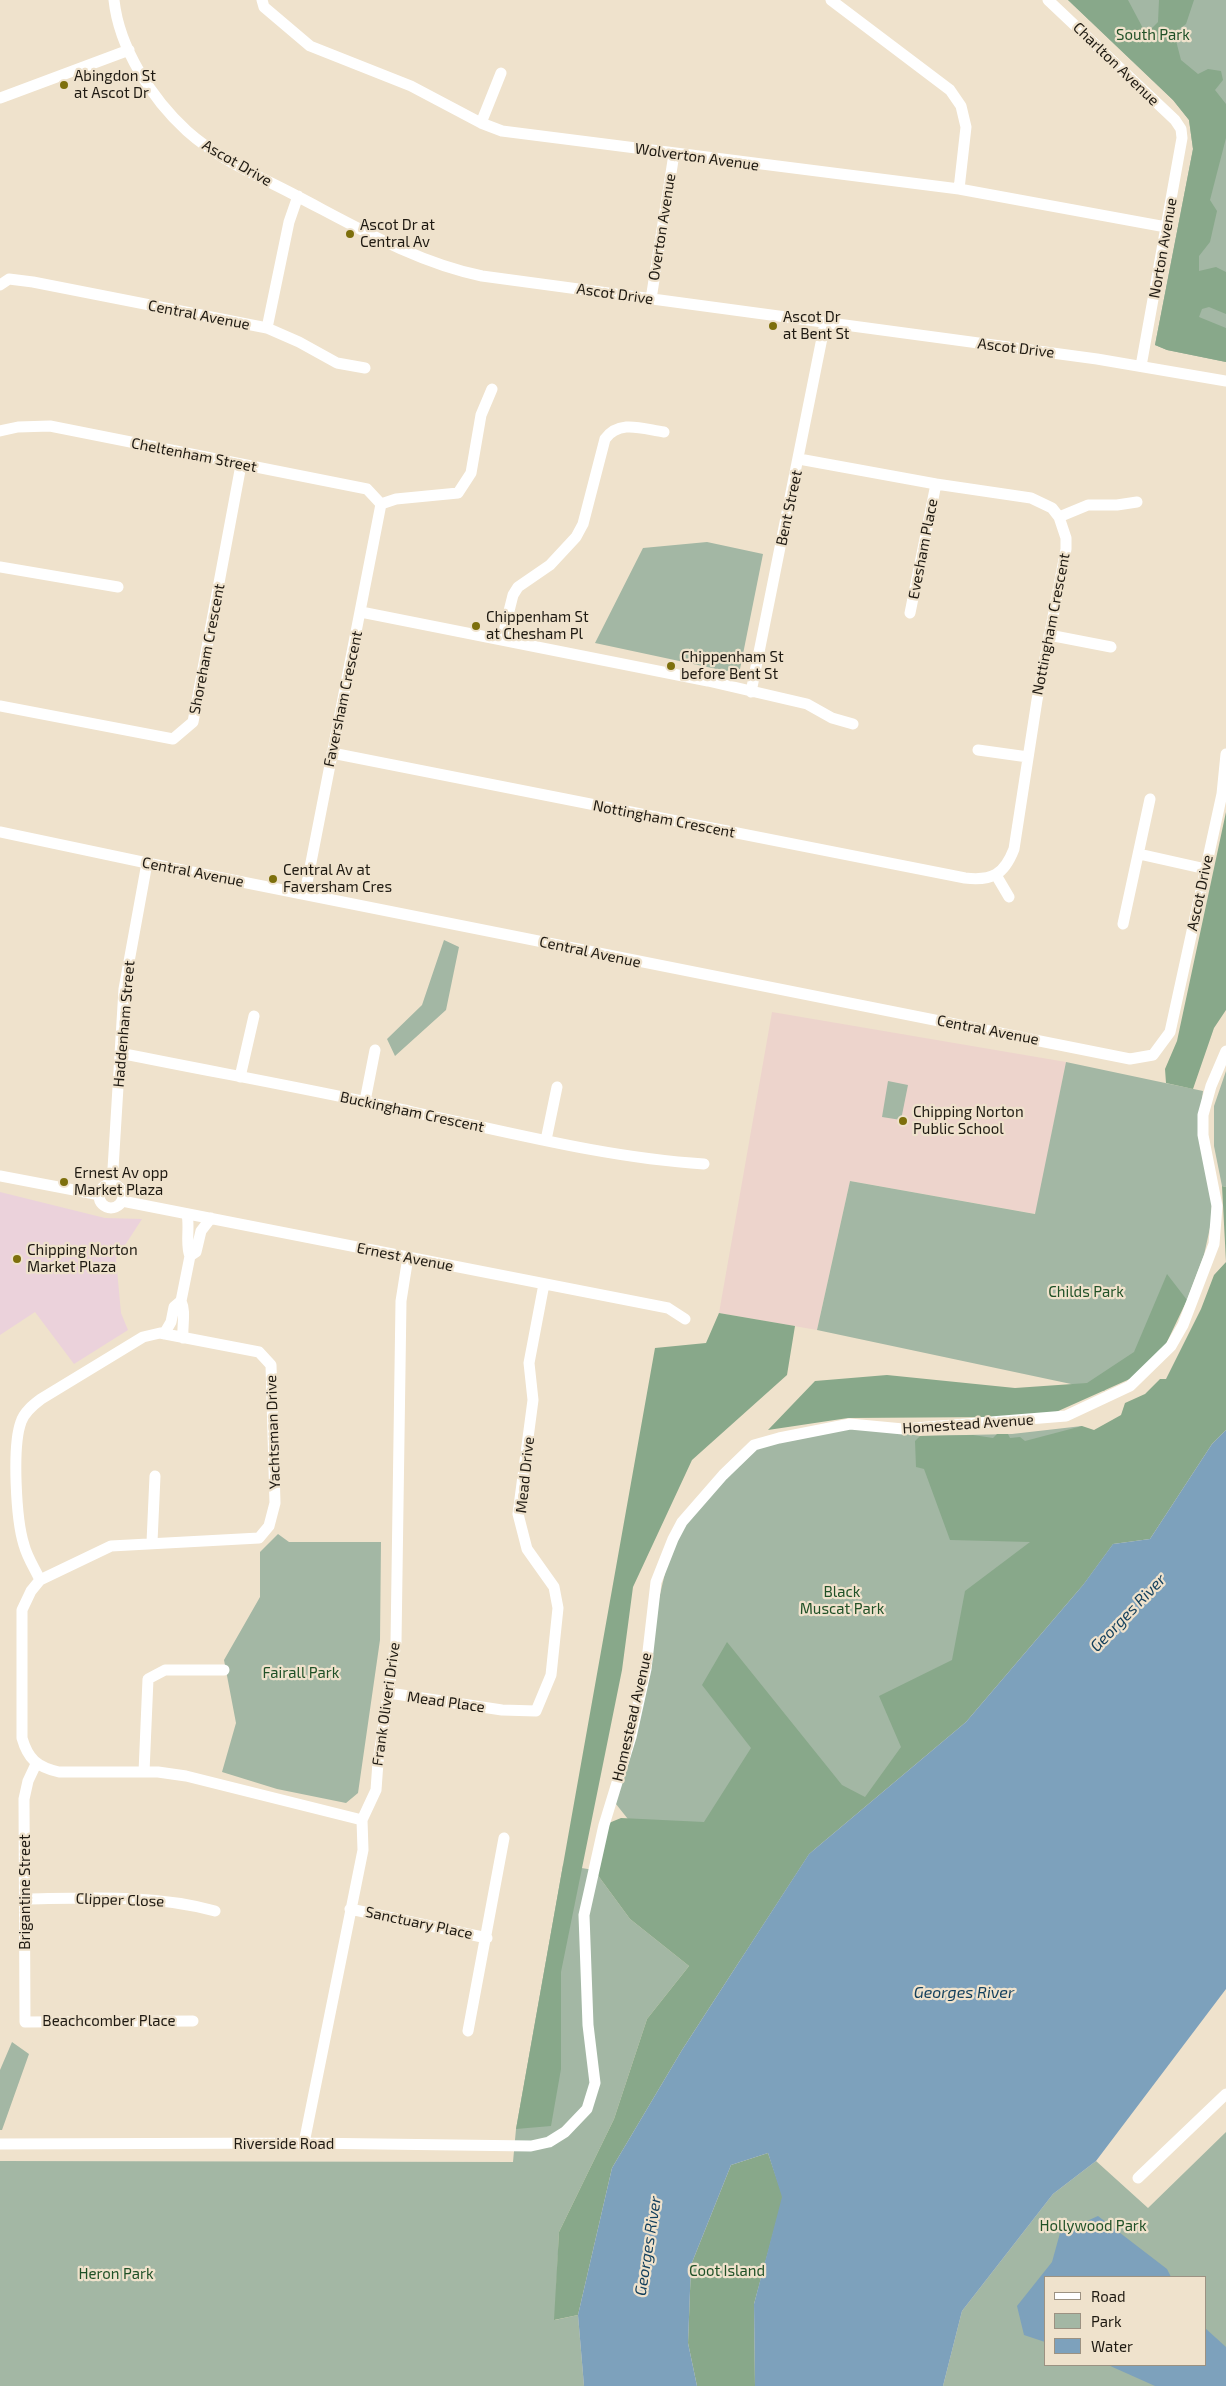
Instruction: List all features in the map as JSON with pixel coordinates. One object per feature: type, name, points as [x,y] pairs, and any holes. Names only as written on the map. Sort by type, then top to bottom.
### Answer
[{"type":"street","name":"Ascot Drive","points":[[114,0],[129,50],[154,93],[187,131],[216,153],[298,196],[398,248],[452,269],[482,276],[1141,366],[1226,381]]},
{"type":"street","name":"Wolverton Avenue","points":[[262,0],[264,7],[310,46],[411,86],[481,123],[502,131],[959,189],[1166,228]]},
{"type":"street","points":[[831,0],[950,90],[961,106],[966,127],[959,189]]},
{"type":"street","name":"Charlton Avenue","points":[[1048,0],[1175,120],[1181,129]]},
{"type":"street","points":[[0,98],[129,50]]},
{"type":"street","points":[[481,123],[501,73]]},
{"type":"street","name":"Norton Avenue","points":[[1141,366],[1182,138],[1181,129]]},
{"type":"street","name":"Overton Avenue","points":[[651,299],[674,154]]},
{"type":"street","name":"Central Avenue","points":[[0,285],[9,279],[33,282],[267,328],[289,222],[298,196]]},
{"type":"street","name":"Bent Street","points":[[750,692],[799,459],[825,323]]},
{"type":"street","points":[[267,328],[299,342],[337,363],[365,368]]},
{"type":"street","points":[[381,504],[396,499],[458,493],[471,473],[481,415],[492,389]]},
{"type":"street","name":"Cheltenham Street","points":[[0,431],[18,427],[50,426],[367,489],[381,504]]},
{"type":"street","points":[[502,639],[513,595],[518,586],[550,565],[576,537],[583,524],[605,439],[608,435],[624,426],[664,432]]},
{"type":"street","points":[[799,459],[936,484],[1031,498],[1047,505],[1059,517],[1088,505],[1117,505],[1137,502]]},
{"type":"street","name":"Shoreham Crescent","points":[[0,706],[172,739],[193,722],[241,465]]},
{"type":"street","name":"Evesham Place","points":[[910,613],[936,484]]},
{"type":"street","name":"Faversham Crescent","points":[[305,893],[381,504]]},
{"type":"street","name":"Nottingham Crescent","points":[[332,753],[965,878],[988,878],[1004,869],[1014,849],[1049,635],[1066,550],[1066,538],[1059,517]]},
{"type":"street","points":[[0,566],[118,587]]},
{"type":"street","points":[[361,612],[708,681],[807,704],[832,718],[853,724]]},
{"type":"street","points":[[1049,635],[1111,646]]},
{"type":"street","points":[[978,750],[1028,757]]},
{"type":"street","name":"Ascot Drive","points":[[1170,1032],[1222,794],[1226,754]]},
{"type":"street","points":[[1123,924],[1150,799]]},
{"type":"street","name":"Central Avenue","points":[[0,832],[147,864],[305,893],[1130,1059],[1152,1055],[1170,1032]]},
{"type":"street","points":[[1139,854],[1206,869]]},
{"type":"street","name":"Haddenham Street","points":[[112,1185],[126,971],[147,864]]},
{"type":"street","points":[[996,875],[1009,897]]},
{"type":"street","points":[[240,1077],[254,1016]]},
{"type":"street","points":[[366,1101],[375,1050]]},
{"type":"street","name":"Homestead Avenue","points":[[565,2132],[587,2109],[594,2083],[588,2025],[584,1915],[604,1825],[631,1737],[646,1670],[656,1582],[682,1522],[723,1475],[754,1446],[779,1438],[850,1424],[903,1429],[1066,1416],[1130,1386],[1171,1346],[1201,1284],[1214,1244],[1217,1206],[1203,1135],[1204,1115],[1211,1086],[1226,1051]]},
{"type":"street","name":"Buckingham Crescent","points":[[120,1053],[366,1101],[546,1140],[665,1162],[704,1164]]},
{"type":"street","points":[[546,1140],[557,1087]]},
{"type":"street","points":[[0,1176],[100,1195]]},
{"type":"street","points":[[112,1185],[121,1190],[122,1201],[114,1208],[106,1207],[101,1202],[100,1195],[103,1188],[112,1185]]},
{"type":"street","name":"Ernest Avenue","points":[[122,1201],[668,1308],[685,1320]]},
{"type":"street","points":[[187,1214],[190,1229],[186,1250],[190,1256]]},
{"type":"street","points":[[164,1334],[171,1322],[174,1307],[180,1301],[190,1256],[196,1252],[201,1231],[211,1218]]},
{"type":"street","name":"Frank Oliveri Drive","points":[[304,2143],[363,1850],[362,1820],[376,1790],[378,1762],[396,1642],[402,1301],[408,1257]]},
{"type":"street","name":"Mead Drive","points":[[502,1710],[536,1712],[551,1675],[558,1608],[554,1587],[527,1548],[518,1514],[533,1400],[528,1363],[544,1284]]},
{"type":"street","points":[[180,1301],[184,1309],[183,1338]]},
{"type":"street","name":"Yachtsman Drive","points":[[164,1334],[183,1338],[259,1352],[271,1364],[275,1503],[269,1526],[259,1538],[152,1542],[111,1546],[40,1580],[24,1547],[18,1518],[17,1433],[22,1419],[30,1408],[41,1399],[143,1337],[164,1334]]},
{"type":"street","points":[[152,1542],[155,1476]]},
{"type":"street","points":[[40,1580],[30,1591],[22,1610],[22,1738],[26,1753],[36,1764],[60,1772],[144,1772],[186,1776],[362,1820]]},
{"type":"street","points":[[144,1772],[148,1679],[165,1670],[224,1670]]},
{"type":"street","name":"Mead Place","points":[[389,1693],[502,1710]]},
{"type":"street","name":"Brigantine Street","points":[[25,2022],[24,1799],[28,1780],[36,1764]]},
{"type":"street","name":"Sanctuary Place","points":[[468,2031],[487,1938],[504,1838]]},
{"type":"street","name":"Clipper Close","points":[[25,1899],[118,1897],[192,1904],[215,1911]]},
{"type":"street","name":"Sanctuary Place","points":[[350,1909],[487,1938]]},
{"type":"street","name":"Beachcomber Place","points":[[25,2022],[193,2021]]},
{"type":"street","points":[[1138,2178],[1226,2094]]},
{"type":"street","name":"Riverside Road","points":[[0,2144],[304,2143],[530,2146],[549,2142],[565,2132]]},
{"type":"shaded area","name":"Chipping Norton Public School","points":[[772,1012],[1066,1062],[1036,1214],[850,1181],[817,1330],[719,1313]]},
{"type":"shaded area","points":[[0,1192],[105,1218],[142,1219],[116,1259],[121,1313],[128,1330],[74,1364],[35,1312],[0,1335]]},
{"type":"green space","name":"South Park","points":[[1068,0],[1226,0],[1226,362],[1167,350],[1155,345],[1193,149],[1189,120],[1173,100]]},
{"type":"green space","name":"South Park","points":[[1068,0],[1128,0],[1146,34],[1158,22],[1159,0],[1194,0],[1186,24],[1174,33],[1181,60],[1198,74],[1208,69],[1221,71],[1223,80],[1215,90],[1226,104],[1226,138],[1210,200],[1217,211],[1210,242],[1199,256],[1199,271],[1216,267],[1226,272],[1226,314],[1209,307],[1202,309],[1199,317],[1226,328],[1226,362],[1167,350],[1155,345],[1193,149],[1189,120],[1173,100]]},
{"type":"green space","points":[[707,542],[763,554],[740,669],[726,671],[595,643],[643,548]]},
{"type":"green space","points":[[1226,812],[1226,1010],[1214,1028],[1193,1089],[1166,1083],[1165,1069],[1177,1041]]},
{"type":"green space","points":[[444,940],[459,947],[446,1010],[395,1056],[387,1039],[422,1005]]},
{"type":"green space","name":"Childs Park","points":[[1066,1062],[1203,1091],[1198,1130],[1212,1201],[1211,1223],[1204,1255],[1187,1300],[1104,1391],[817,1330],[850,1181],[1035,1214]]},
{"type":"green space","points":[[1226,1071],[1226,1187],[1222,1186],[1214,1146],[1214,1106]]},
{"type":"green space","points":[[888,1081],[908,1085],[901,1120],[882,1117]]},
{"type":"green space","points":[[1222,1186],[1226,1187],[1226,1262]]},
{"type":"green space","points":[[1226,1262],[1226,1430],[1212,1444],[1150,1539],[1113,1544],[1083,1585],[966,1722],[809,1854],[682,2050],[612,2168],[578,2315],[554,2320],[559,2232],[614,2119],[647,2019],[689,1966],[630,1919],[594,1870],[604,1825],[621,1818],[704,1822],[751,1748],[702,1685],[727,1642],[842,1785],[865,1797],[901,1747],[879,1696],[952,1660],[965,1591],[1030,1542],[950,1540],[924,1469],[916,1467],[915,1441],[920,1436],[973,1435],[993,1438],[997,1434],[1008,1434],[1010,1438],[1020,1437],[1025,1441],[1082,1426],[1094,1430],[1121,1415],[1125,1403],[1145,1394],[1160,1379],[1166,1379],[1201,1309],[1214,1275]]},
{"type":"green space","points":[[1167,1274],[1187,1300],[1166,1344],[1132,1378],[1056,1412],[1000,1417],[848,1418],[768,1430],[815,1381],[887,1375],[1015,1388],[1087,1383],[1134,1352]]},
{"type":"green space","points":[[719,1313],[795,1326],[787,1375],[692,1460],[633,1587],[622,1670],[561,1972],[561,2069],[551,2126],[516,2129],[655,1348],[706,1343]]},
{"type":"green space","name":"Black Muscat Park","points":[[850,1424],[920,1436],[1012,1434],[1082,1426],[1113,1544],[1083,1585],[809,1854],[740,1960],[612,1799],[673,1539],[754,1445]]},
{"type":"green space","name":"Fairall Park","points":[[278,1534],[289,1542],[381,1542],[380,1640],[358,1793],[346,1803],[277,1789],[222,1772],[236,1723],[224,1660],[260,1597],[260,1552]]},
{"type":"green space","name":"Heron Park","points":[[563,1865],[594,1870],[630,1919],[689,1966],[647,2019],[614,2119],[559,2232],[555,2320],[578,2315],[584,2386],[0,2386],[0,2161],[513,2162],[516,2129]]},
{"type":"green space","points":[[12,2042],[29,2054],[2,2130],[0,2130],[0,2070]]},
{"type":"green space","name":"Hollywood Park","points":[[1226,2132],[1226,2386],[943,2386],[962,2311],[1053,2194],[1096,2161],[1148,2208]]},
{"type":"green space","name":"Coot Island","points":[[768,2153],[783,2197],[754,2304],[755,2386],[697,2386],[688,2343],[691,2265],[731,2165]]},
{"type":"water","name":"Georges River","points":[[1226,1430],[1226,1989],[1096,2161],[1053,2194],[962,2311],[943,2386],[755,2386],[754,2304],[782,2197],[768,2153],[731,2165],[691,2265],[688,2343],[697,2386],[584,2386],[578,2315],[612,2168],[682,2050],[809,1854],[966,1722],[1083,1585],[1113,1544],[1150,1539],[1212,1444]]},
{"type":"water","points":[[1098,2216],[1167,2269],[1170,2276],[1044,2276],[1044,2342],[1024,2335],[1017,2306],[1052,2262],[1060,2233]]},
{"type":"water","points":[[1206,2329],[1226,2347],[1226,2386],[1155,2386],[1110,2366],[1206,2366]]},
{"type":"place","name":"Abingdon St at Ascot Dr","points":[[64,85]]},
{"type":"place","name":"Ascot Dr at Central Av","points":[[350,234]]},
{"type":"place","name":"Ascot Dr at Bent St","points":[[773,326]]},
{"type":"place","name":"Chippenham St at Chesham Pl","points":[[476,626]]},
{"type":"place","name":"Chippenham St before Bent St","points":[[671,666]]},
{"type":"place","name":"Central Av at Faversham Cres","points":[[273,879]]},
{"type":"place","name":"Chipping Norton Public School","points":[[903,1121]]},
{"type":"place","name":"Ernest Av opp Market Plaza","points":[[64,1182]]},
{"type":"place","name":"Chipping Norton Market Plaza","points":[[17,1259]]}]
